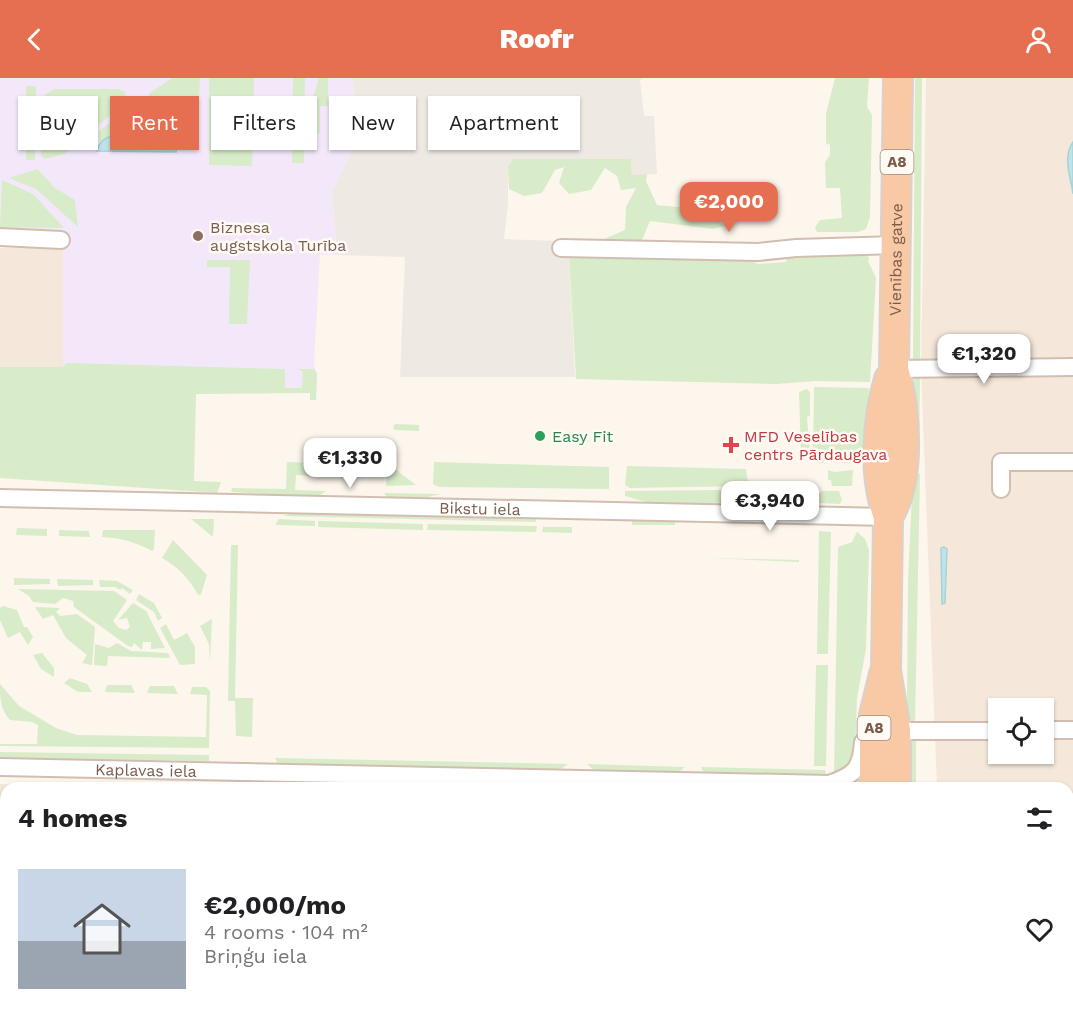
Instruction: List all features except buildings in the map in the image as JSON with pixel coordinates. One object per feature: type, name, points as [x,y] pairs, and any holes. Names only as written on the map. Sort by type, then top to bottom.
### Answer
[{"type":"highway","name":"Vienības gatve","points":[[896,782],[896,731],[886,670],[888,517],[881,496],[879,468],[884,399],[894,369],[898,78]]},
{"type":"highway","name":"Vienības gatve","points":[[874,782],[874,715],[886,670]]},
{"type":"street","points":[[0,237],[61,240]]},
{"type":"street","points":[[561,248],[758,252],[796,248],[897,245]]},
{"type":"street","points":[[894,369],[1073,367]]},
{"type":"street","points":[[1001,489],[1001,462],[1073,462]]},
{"type":"street","name":"Bikstu iela","points":[[0,498],[888,517]]},
{"type":"street","name":"Kaplavas iela","points":[[840,782],[848,778],[861,762],[863,740],[874,715]]},
{"type":"street","points":[[1054,730],[1073,730]]},
{"type":"street","points":[[896,731],[988,731]]},
{"type":"street","name":"Kaplavas iela","points":[[0,766],[666,782]]},
{"type":"shaded area","name":"Biznesa augstskola Turība","points":[[0,78],[353,78],[354,96],[329,96],[329,150],[352,150],[332,192],[337,255],[320,255],[314,364],[317,374],[316,390],[201,390],[63,367],[63,248],[0,231]]},
{"type":"shaded area","points":[[353,78],[643,78],[640,80],[644,116],[654,116],[657,174],[632,175],[631,159],[508,166],[508,205],[504,239],[561,241],[569,254],[575,377],[400,377],[405,257],[337,255],[332,192],[352,150],[416,150],[416,96],[354,96]]},
{"type":"shaded area","points":[[926,78],[1073,78],[1073,782],[937,782],[921,370]]},
{"type":"shaded area","points":[[0,248],[63,248],[63,367],[0,367]]},
{"type":"green space","points":[[172,78],[200,78],[199,106],[199,96],[149,96]]},
{"type":"green space","points":[[209,78],[254,78],[254,96],[211,96],[211,150],[252,150],[252,166],[209,165]]},
{"type":"green space","points":[[293,78],[305,78],[305,96],[293,96]]},
{"type":"green space","points":[[319,78],[328,78],[328,106],[320,106],[320,133],[317,134],[317,96],[314,96]]},
{"type":"green space","points":[[835,78],[869,78],[867,107],[872,115],[870,217],[866,229],[858,232],[817,232],[815,227],[820,220],[842,218],[840,188],[826,188],[825,162],[830,155],[830,145],[826,143],[826,114]]},
{"type":"green space","points":[[915,78],[922,78],[920,366],[915,365],[913,360]]},
{"type":"green space","points":[[26,86],[36,86],[36,96],[26,96]]},
{"type":"green space","points":[[54,89],[119,89],[125,92],[126,96],[110,96],[110,115],[98,125],[98,96],[44,96]]},
{"type":"green space","points":[[110,123],[110,138],[99,142],[98,132]]},
{"type":"green space","points":[[26,150],[35,150],[35,160],[26,160]]},
{"type":"green space","points":[[41,150],[69,150],[64,154],[45,159],[41,156]]},
{"type":"green space","points":[[292,150],[304,150],[304,163],[292,163]]},
{"type":"green space","points":[[513,159],[631,159],[632,175],[647,174],[646,181],[657,205],[708,210],[724,226],[713,229],[650,221],[637,252],[739,256],[758,264],[786,262],[789,251],[859,252],[869,257],[868,261],[876,278],[870,382],[815,381],[777,384],[576,379],[569,254],[625,230],[626,207],[636,188],[621,190],[617,176],[605,168],[591,190],[569,194],[559,183],[564,167],[555,170],[542,193],[524,196],[509,189],[508,166]]},
{"type":"green space","points":[[37,169],[55,188],[75,200],[78,227],[36,189],[9,178]]},
{"type":"green space","points":[[2,180],[33,194],[64,228],[0,227]]},
{"type":"green space","points":[[207,260],[250,260],[247,324],[229,324],[230,267],[207,267]]},
{"type":"green space","points":[[67,363],[285,369],[285,388],[302,388],[303,372],[298,369],[314,369],[317,374],[316,400],[310,400],[310,393],[196,394],[194,481],[221,482],[217,493],[0,478],[0,367],[63,367]]},
{"type":"green space","points":[[914,376],[920,376],[919,463],[912,463]]},
{"type":"green space","points":[[814,387],[869,388],[864,462],[859,464],[824,461],[816,463],[816,459],[813,459]]},
{"type":"green space","points":[[807,389],[810,392],[810,416],[807,417],[810,453],[801,455],[799,392]]},
{"type":"green space","points":[[395,424],[419,425],[419,431],[395,430],[393,427]]},
{"type":"green space","points":[[287,462],[314,463],[314,476],[296,475],[295,490],[326,491],[317,497],[231,492],[232,488],[286,489]]},
{"type":"green space","points":[[434,462],[609,467],[609,489],[439,487],[433,484]]},
{"type":"green space","points":[[387,463],[416,485],[386,486]]},
{"type":"green space","points":[[627,466],[746,469],[748,483],[745,486],[630,488],[625,485]]},
{"type":"green space","points":[[828,470],[834,472],[853,470],[852,486],[832,486],[831,480],[828,480]]},
{"type":"green space","points":[[913,473],[920,474],[915,725],[908,720],[907,708],[908,579]]},
{"type":"green space","points":[[751,490],[738,502],[702,505],[650,503],[625,496],[625,491]]},
{"type":"green space","points":[[788,490],[821,493],[821,491],[839,491],[842,500],[840,504],[798,502]]},
{"type":"green space","points":[[384,493],[441,494],[415,500],[388,499]]},
{"type":"green space","points":[[0,504],[215,510],[216,512],[0,508]]},
{"type":"green space","points":[[296,512],[536,518],[536,522],[283,516]]},
{"type":"green space","points":[[191,519],[214,519],[213,537]]},
{"type":"green space","points":[[279,519],[315,521],[315,526],[275,525]]},
{"type":"green space","points":[[318,521],[423,524],[423,530],[318,527]]},
{"type":"green space","points":[[632,521],[675,522],[675,525],[632,525]]},
{"type":"green space","points":[[428,524],[537,526],[536,532],[427,530]]},
{"type":"green space","points":[[543,527],[572,527],[572,533],[542,532]]},
{"type":"green space","points":[[17,528],[47,529],[47,536],[16,535]]},
{"type":"green space","points":[[59,530],[89,531],[90,537],[59,536]]},
{"type":"green space","points":[[103,530],[155,530],[154,549],[152,551],[128,541],[102,537]]},
{"type":"green space","points":[[819,531],[831,532],[828,654],[817,654]]},
{"type":"green space","points":[[857,532],[865,539],[869,550],[866,649],[857,698],[855,753],[851,766],[834,776],[838,547],[852,542]]},
{"type":"green space","points":[[173,540],[207,575],[201,594],[198,595],[183,574],[162,558]]},
{"type":"green space","points":[[231,545],[238,545],[235,698],[253,698],[252,737],[236,736],[235,701],[228,701]]},
{"type":"green space","points":[[708,558],[799,560],[799,562]]},
{"type":"green space","points":[[14,578],[50,579],[50,584],[14,585]]},
{"type":"green space","points":[[57,579],[93,580],[93,585],[58,586]]},
{"type":"green space","points":[[99,580],[117,581],[133,590],[130,594],[122,588],[120,590],[115,587],[100,587]]},
{"type":"green space","points":[[18,589],[114,591],[127,600],[113,621],[119,628],[126,630],[130,627],[127,618],[118,620],[133,603],[146,611],[165,648],[151,649],[151,642],[143,642],[142,650],[134,643],[132,647],[128,646],[74,607],[73,601],[63,598],[55,604],[33,602],[29,596]]},
{"type":"green space","points":[[139,594],[154,603],[162,618],[158,621],[154,612],[136,600]]},
{"type":"green space","points":[[3,606],[17,610],[24,627],[27,627],[33,637],[28,645],[20,632],[8,638],[0,620],[0,608]]},
{"type":"green space","points":[[35,607],[60,608],[56,612],[60,616],[77,614],[95,627],[92,665],[82,663],[87,655],[66,638],[53,615],[43,619]]},
{"type":"green space","points":[[212,619],[210,662],[209,644],[200,626]]},
{"type":"green space","points":[[166,624],[174,640],[187,633],[195,647],[195,664],[180,665],[160,628]]},
{"type":"green space","points":[[117,643],[131,651],[168,653],[170,658],[108,656],[107,666],[94,665],[95,644],[109,648]]},
{"type":"green space","points":[[42,653],[54,668],[54,677],[41,669],[33,655]]},
{"type":"green space","points":[[816,665],[828,665],[826,766],[814,766]]},
{"type":"green space","points":[[70,678],[87,684],[92,692],[78,692],[64,683]]},
{"type":"green space","points":[[0,684],[19,706],[56,728],[77,735],[206,737],[207,695],[190,694],[192,687],[206,687],[210,691],[209,748],[0,746],[0,744],[37,744],[38,725],[32,722],[10,720],[2,707]]},
{"type":"green space","points":[[107,685],[131,685],[135,693],[105,692]]},
{"type":"green space","points":[[150,686],[174,686],[178,694],[147,693]]},
{"type":"green space","points":[[907,737],[916,737],[916,782],[905,782]]},
{"type":"green space","points":[[0,752],[209,755],[209,761],[0,758]]},
{"type":"green space","points":[[275,758],[568,764],[559,770],[278,764]]},
{"type":"green space","points":[[587,764],[685,767],[679,772],[595,771]]},
{"type":"green space","points":[[701,767],[825,770],[826,775],[704,773]]},
{"type":"water","points":[[109,137],[110,150],[176,150],[176,152],[97,151],[99,144]]},
{"type":"water","points":[[1073,142],[1073,194],[1068,154]]},
{"type":"water","points":[[941,548],[947,549],[945,603],[942,604]]},
{"type":"place","name":"Biznesa augstskola Turība","points":[[198,236]]},
{"type":"place","name":"Easy Fit","points":[[540,436]]},
{"type":"place","name":"MFD Veselības centrs Pārdaugava","points":[[731,445]]}]
